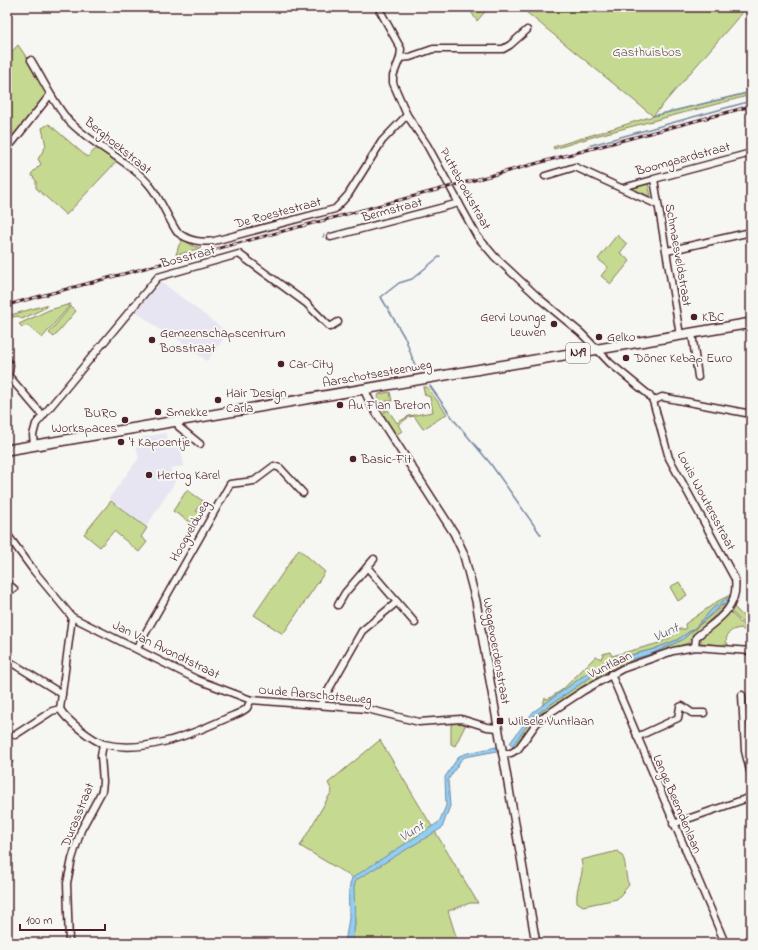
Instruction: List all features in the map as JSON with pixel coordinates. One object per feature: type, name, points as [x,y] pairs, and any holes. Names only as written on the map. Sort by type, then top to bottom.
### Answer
[{"type":"main road","name":"Aarschotsesteenweg","points":[[7,450],[751,323]]},
{"type":"street","points":[[378,7],[399,46],[400,58],[410,57],[433,49],[503,49],[510,45],[527,30]]},
{"type":"street","name":"Puttebroekstraat","points":[[400,58],[394,73],[393,83],[407,115],[427,145],[477,236],[495,257],[540,299],[581,333],[596,349]]},
{"type":"street","name":"Berghoekstraat","points":[[31,60],[50,95],[68,119],[88,138],[135,172],[151,187],[176,232],[181,236]]},
{"type":"street","points":[[7,145],[12,143],[50,95]]},
{"type":"street","name":"De Roestestraat","points":[[181,236],[196,241],[214,242],[335,209],[348,195],[382,141],[407,115]]},
{"type":"street","name":"Boomgaardstraat","points":[[620,188],[751,153]]},
{"type":"street","name":"Boomgaardstraat","points":[[545,176],[575,167],[658,205]]},
{"type":"street","name":"Schmaesveldstraat","points":[[654,179],[680,335]]},
{"type":"street","name":"Bermstraat","points":[[331,237],[459,203]]},
{"type":"street","points":[[667,251],[751,232]]},
{"type":"street","name":"Bosstraat","points":[[34,445],[34,430],[43,416],[158,276],[239,254],[306,303],[330,327],[338,322]]},
{"type":"street","points":[[692,333],[698,377]]},
{"type":"street","name":"Louis Woutersstraat","points":[[596,349],[610,363],[649,395],[653,401],[669,458],[735,579],[737,590],[729,608],[696,637],[695,647]]},
{"type":"street","points":[[7,361],[10,365],[9,372],[7,374],[43,416]]},
{"type":"street","name":"Weggevoerdenstraat","points":[[364,389],[371,404],[454,532],[463,552],[476,601],[536,943]]},
{"type":"street","points":[[653,401],[662,397],[751,414]]},
{"type":"street","points":[[177,421],[179,427],[200,444]]},
{"type":"street","name":"Hoogveldweg","points":[[137,648],[230,484],[254,481],[274,466],[280,468],[303,493]]},
{"type":"street","points":[[7,534],[34,571],[72,616],[60,709],[52,711],[15,735]]},
{"type":"street","points":[[338,605],[345,593],[374,559]]},
{"type":"street","points":[[367,568],[415,623]]},
{"type":"street","points":[[7,584],[14,589]]},
{"type":"street","points":[[320,705],[362,631],[397,602]]},
{"type":"street","name":"Jan Van Avondtstraat","points":[[72,616],[198,680],[251,700]]},
{"type":"street","name":"Vuntlaan","points":[[501,750],[515,751],[542,718],[611,674],[673,651],[695,647],[751,651]]},
{"type":"street","points":[[7,660],[62,694]]},
{"type":"street","name":"Lange Beemdenlaan","points":[[611,674],[724,943]]},
{"type":"street","points":[[742,696],[746,751],[751,775]]},
{"type":"street","name":"Oude Aarschotseweg","points":[[60,709],[63,714],[84,732],[103,744],[123,746],[162,742],[203,729],[244,710],[251,700],[367,709],[419,722],[461,719],[487,727],[498,728]]},
{"type":"street","points":[[678,718],[680,707],[682,706],[692,713]]},
{"type":"street","points":[[637,737],[678,718],[692,713],[704,713]]},
{"type":"street","name":"Durasstraat","points":[[69,943],[67,883],[72,859],[81,830],[102,791],[103,782],[101,756],[103,744]]},
{"type":"street","points":[[673,824],[751,797]]},
{"type":"shaded area","points":[[159,280],[228,333],[207,361],[168,332],[164,333],[136,311]]},
{"type":"shaded area","name":"Hertog Karel","points":[[166,433],[168,445],[180,443],[184,466],[170,468],[175,482],[146,527],[109,498],[139,458],[136,447],[140,446],[139,438]]},
{"type":"green space","points":[[468,7],[489,7],[477,21]]},
{"type":"green space","name":"Gasthuisbos","points":[[520,7],[747,7],[653,116]]},
{"type":"green space","points":[[18,45],[40,77],[47,94],[7,143],[7,57]]},
{"type":"green space","points":[[751,92],[751,95],[599,135],[554,149],[553,147],[653,116]]},
{"type":"green space","points":[[49,124],[87,157],[98,147],[117,161],[66,215],[36,188],[36,181],[31,174],[41,164],[38,159],[46,146],[42,128]]},
{"type":"green space","points":[[648,183],[651,197],[632,188],[632,187]]},
{"type":"green space","points":[[617,235],[627,244],[620,253],[630,261],[611,284],[601,276],[608,267],[598,259]]},
{"type":"green space","points":[[183,239],[193,246],[201,248],[176,255],[179,245]]},
{"type":"green space","points":[[71,304],[42,338],[27,325],[22,327],[19,324],[49,310]]},
{"type":"green space","points":[[46,305],[47,307],[22,319],[18,316],[7,318],[7,316]]},
{"type":"green space","points":[[71,306],[76,311],[54,337],[49,333]]},
{"type":"green space","points":[[423,387],[427,387],[447,414],[423,429],[414,416],[409,417],[398,425],[402,431],[396,435],[383,414],[388,410],[397,423],[409,416],[433,412],[430,397],[425,395]]},
{"type":"green space","points":[[390,392],[392,401],[386,401],[387,409],[382,413],[376,402],[379,394]]},
{"type":"green space","points":[[187,490],[203,501],[196,511],[201,513],[193,524],[173,511]]},
{"type":"green space","points":[[111,501],[147,528],[141,537],[147,542],[139,552],[114,531],[100,547],[84,534]]},
{"type":"green space","points":[[299,549],[325,572],[283,634],[254,615]]},
{"type":"green space","points":[[679,582],[687,595],[678,601],[670,587]]},
{"type":"green space","points":[[730,595],[730,598],[713,608],[696,627],[677,640],[654,649],[615,659],[593,669],[542,706],[545,698],[548,699],[562,690],[596,656],[601,659],[603,654],[610,652],[612,656],[659,643],[670,638],[679,629],[686,629],[685,624],[718,601]]},
{"type":"green space","points":[[723,605],[725,606],[696,633],[688,643],[620,665],[599,676],[563,699],[533,721],[514,747],[512,746],[534,716],[605,667],[651,654],[682,640]]},
{"type":"green space","points":[[734,607],[751,624],[751,631],[731,611]]},
{"type":"green space","points":[[730,612],[751,633],[751,636],[741,628],[735,629],[729,633],[726,641],[729,646],[701,643],[701,639]]},
{"type":"green space","points":[[451,724],[466,724],[455,746],[451,744]]},
{"type":"green space","points":[[380,740],[478,903],[470,903],[448,911],[458,943],[352,943],[355,924],[352,887],[355,879],[300,846],[332,791],[328,783]]},
{"type":"green space","points":[[618,851],[624,858],[626,876],[629,885],[617,899],[583,906],[577,902],[577,890],[582,870],[581,860]]},
{"type":"water","points":[[727,598],[730,598],[727,603],[720,606],[682,640],[651,654],[605,667],[534,716],[512,746],[510,743],[533,712],[593,669],[609,661],[654,649],[677,640],[696,627],[713,608]]},
{"type":"water","points":[[496,747],[497,751],[465,757],[461,760],[448,780],[450,806],[442,828],[356,880],[354,887],[355,924],[352,943],[345,943],[349,918],[350,883],[352,878],[439,822],[446,806],[445,777],[459,756]]},
{"type":"waterway","points":[[653,116],[751,92]]},
{"type":"waterway","points":[[588,146],[751,101]]},
{"type":"waterway","points":[[387,218],[438,205]]},
{"type":"waterway","points":[[332,233],[383,219]]},
{"type":"waterway","points":[[419,370],[414,363],[406,340],[381,297],[399,283],[412,279],[440,256]]},
{"type":"waterway","points":[[430,386],[454,420],[490,463],[541,535]]},
{"type":"waterway","points":[[7,770],[13,761]]},
{"type":"railway","points":[[7,305],[751,106]]},
{"type":"place","name":"KBC","points":[[694,317]]},
{"type":"place","name":"Gervi Lounge Leuven","points":[[554,324]]},
{"type":"place","name":"Gelko","points":[[599,337]]},
{"type":"place","name":"Gemeenschapscentrum Bosstraat","points":[[152,340]]},
{"type":"place","name":"Döner Kebap Euro","points":[[626,358]]},
{"type":"place","name":"Car-City","points":[[281,364]]},
{"type":"place","name":"Hair Design Carla","points":[[218,400]]},
{"type":"place","name":"Au Flan Breton","points":[[340,405]]},
{"type":"place","name":"Smekke","points":[[158,412]]},
{"type":"place","name":"BURO Workspaces","points":[[125,420]]},
{"type":"place","name":"'t Kapoentje","points":[[121,442]]},
{"type":"place","name":"Basic-Fit","points":[[353,459]]},
{"type":"place","name":"Hertog Karel","points":[[149,475]]},
{"type":"place","name":"Wilsele Vuntlaan","points":[[500,721]]},
{"type":"water label","name":"Vunt","points":[[666,633]]},
{"type":"water label","name":"Vunt","points":[[412,832]]}]
